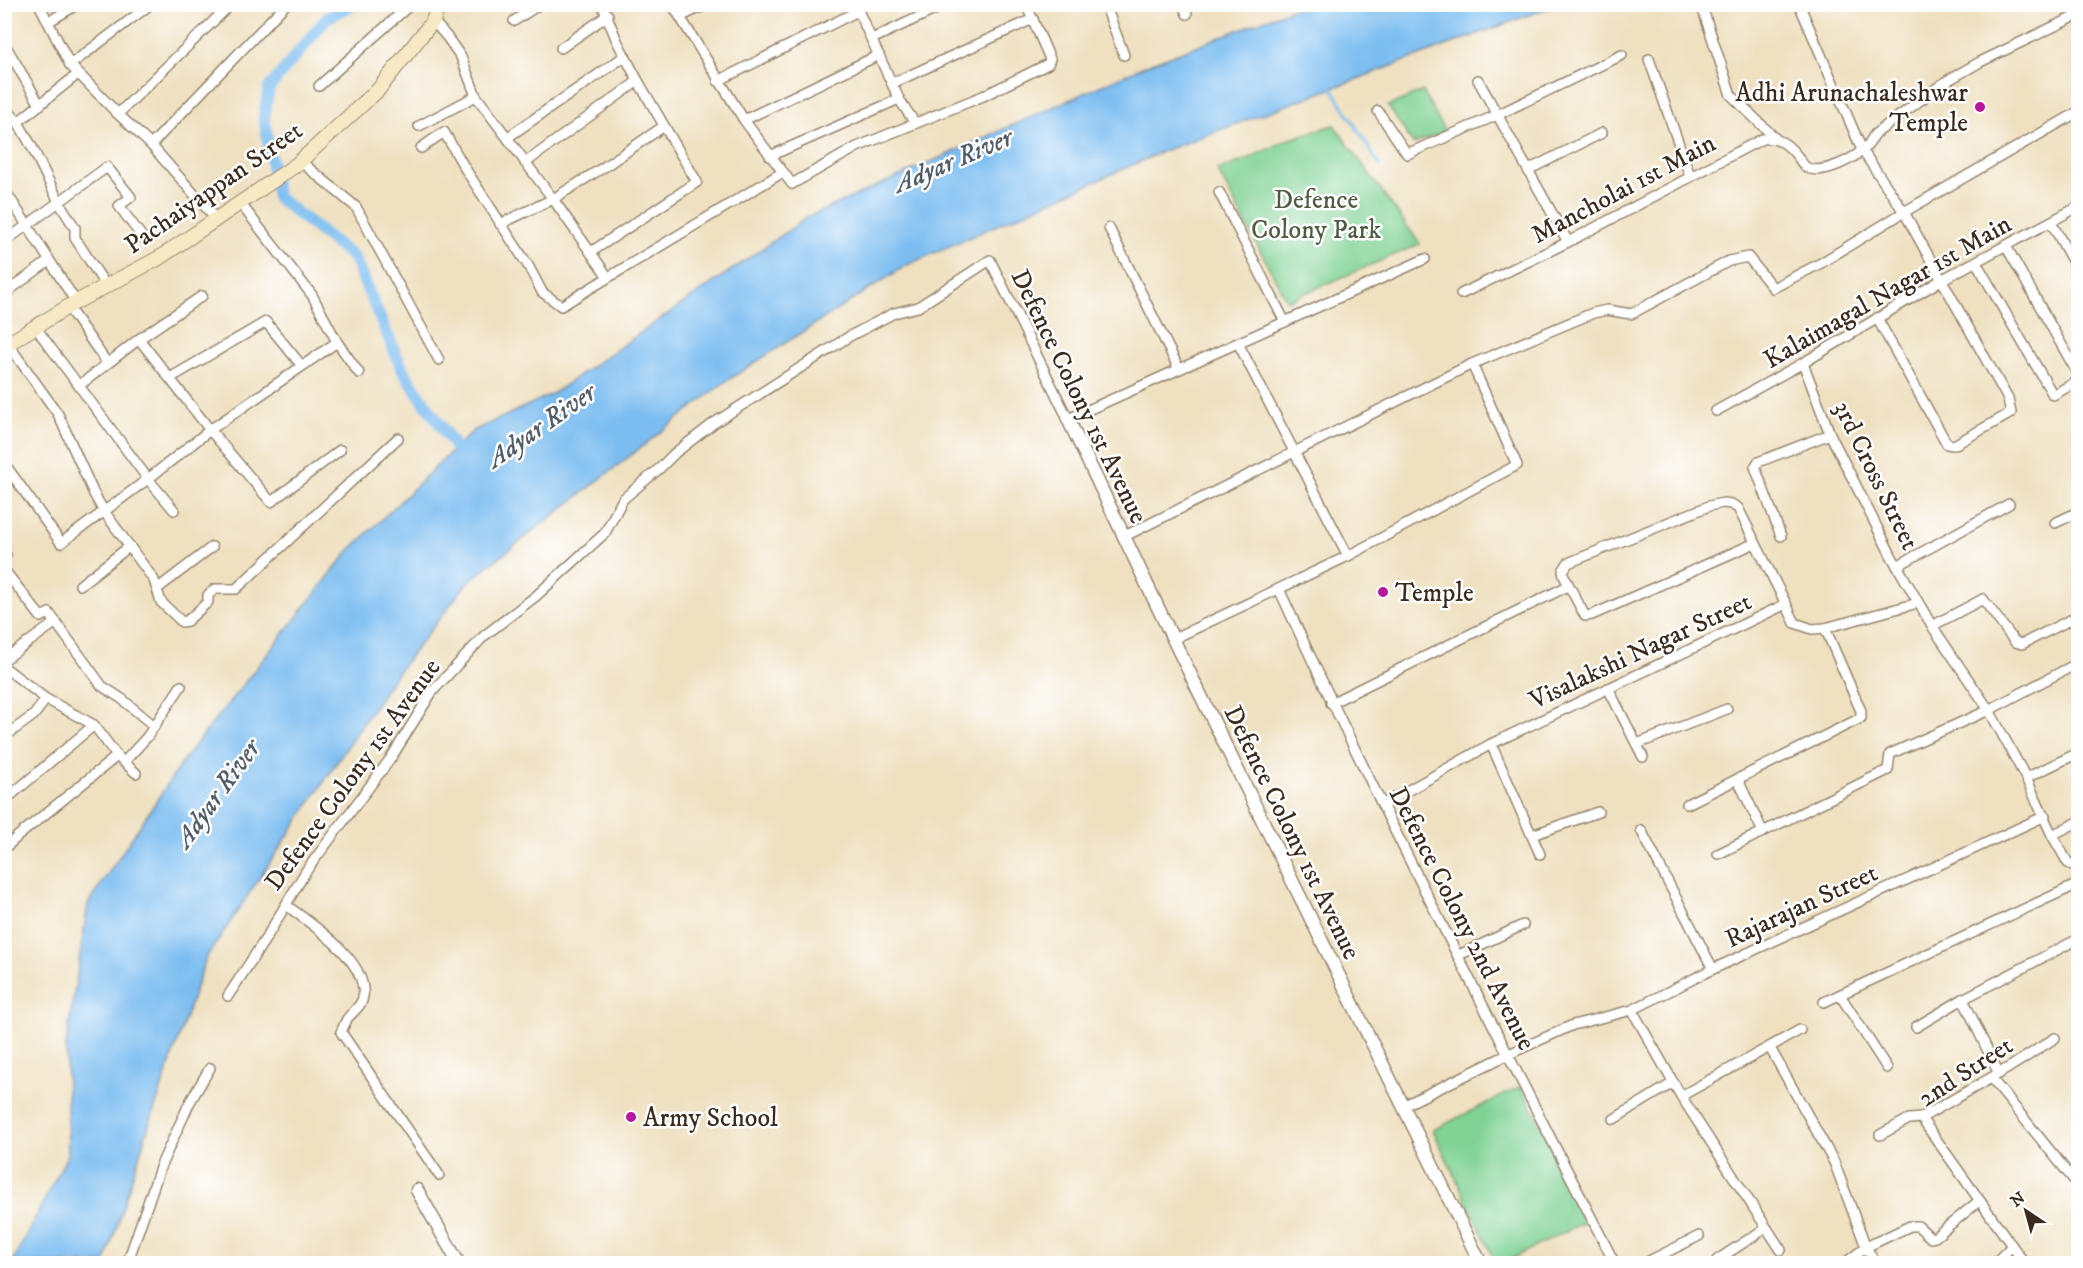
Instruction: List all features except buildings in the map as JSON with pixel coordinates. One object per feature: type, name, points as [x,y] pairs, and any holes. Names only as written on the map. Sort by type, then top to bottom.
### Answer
[{"type":"main road","name":"Pachaiyappan Street","points":[[6,345],[72,305],[159,258],[298,163],[378,90],[433,21],[439,4]]},
{"type":"street","points":[[39,4],[70,65],[151,144],[216,219]]},
{"type":"street","points":[[48,22],[78,4]]},
{"type":"street","points":[[70,65],[151,4]]},
{"type":"street","points":[[118,114],[219,8],[231,4]]},
{"type":"street","points":[[151,144],[286,4]]},
{"type":"street","points":[[319,86],[411,4]]},
{"type":"street","points":[[514,21],[540,4]]},
{"type":"street","points":[[591,252],[697,182],[638,81],[617,41],[602,4]]},
{"type":"street","points":[[672,4],[718,81],[792,184],[857,147],[982,96],[1048,64],[1050,59],[1026,4]]},
{"type":"street","points":[[680,17],[707,4]]},
{"type":"street","points":[[872,39],[948,4]]},
{"type":"street","points":[[1105,4],[1124,55]]},
{"type":"street","points":[[1183,4],[1187,14]]},
{"type":"street","points":[[1701,4],[1731,95],[1774,138],[1787,145],[1805,167],[1816,170],[1829,169],[1862,150],[1875,134],[1945,82],[1980,62],[2079,15]]},
{"type":"street","points":[[1799,4],[1862,150],[1904,212],[1943,279],[2010,405],[2011,413],[1954,445],[1947,444],[1877,318]]},
{"type":"street","points":[[718,81],[857,8],[899,99],[915,123]]},
{"type":"street","points":[[561,48],[608,15]]},
{"type":"street","points":[[893,83],[1033,19]]},
{"type":"street","points":[[433,21],[460,57],[476,96],[553,198],[608,277]]},
{"type":"street","points":[[4,43],[40,105]]},
{"type":"street","points":[[744,120],[879,55]]},
{"type":"street","points":[[1378,111],[1407,154],[1497,115],[1622,55]]},
{"type":"street","points":[[508,137],[625,56]]},
{"type":"street","points":[[1650,59],[1690,176]]},
{"type":"street","points":[[18,122],[78,74]]},
{"type":"street","points":[[1478,80],[1568,242]]},
{"type":"street","points":[[525,163],[638,81]]},
{"type":"street","points":[[418,126],[476,96]]},
{"type":"street","points":[[770,156],[899,99]]},
{"type":"street","points":[[4,106],[18,122],[60,204],[75,228],[75,238],[106,286]]},
{"type":"street","points":[[1123,537],[1472,364],[1593,313],[1607,310],[1631,314],[1729,261],[1748,257],[1773,288],[1821,263],[1904,212],[2079,112]]},
{"type":"street","points":[[500,224],[553,198],[664,126]]},
{"type":"street","points":[[421,148],[444,132],[529,267],[542,292],[561,306],[783,172]]},
{"type":"street","points":[[1528,170],[1602,133]]},
{"type":"street","name":"Mancholai 1st Main","points":[[1461,294],[1568,242],[1762,139],[1774,138]]},
{"type":"street","points":[[298,163],[356,207],[440,360]]},
{"type":"street","points":[[4,242],[60,204],[107,167],[131,197],[118,206],[143,238]]},
{"type":"street","points":[[4,189],[49,261],[107,363]]},
{"type":"street","points":[[1220,192],[1285,322]]},
{"type":"street","points":[[244,200],[312,296],[337,342],[359,373]]},
{"type":"street","name":"Kalaimagal Nagar 1st Main","points":[[1716,411],[1803,363],[1943,279],[2079,207]]},
{"type":"street","points":[[2051,222],[2079,271]]},
{"type":"street","points":[[1110,228],[1179,369]]},
{"type":"street","points":[[2006,246],[2079,374]]},
{"type":"street","points":[[1068,419],[1425,259]]},
{"type":"street","name":"Defence Colony 1st Avenue","points":[[228,996],[306,871],[391,758],[432,692],[484,636],[536,596],[605,533],[623,499],[675,453],[714,423],[850,336],[894,313],[918,307],[990,260],[1123,537],[1481,1263]]},
{"type":"street","points":[[4,294],[49,261]]},
{"type":"street","points":[[1976,262],[2052,395],[2079,381]]},
{"type":"street","points":[[80,385],[139,339],[202,296]]},
{"type":"street","points":[[170,378],[266,322],[302,366]]},
{"type":"street","points":[[36,328],[148,479],[174,510]]},
{"type":"street","points":[[139,339],[210,430],[271,502],[340,450]]},
{"type":"street","points":[[4,463],[61,543],[210,430],[337,342]]},
{"type":"street","points":[[1238,343],[1296,451],[1348,556]]},
{"type":"street","points":[[6,345],[58,414],[94,494],[158,589],[161,602],[182,622],[187,621],[208,602],[208,595],[215,589],[236,589],[398,438]]},
{"type":"street","name":"3rd Cross Street","points":[[1803,363],[1830,434],[1897,566],[1932,626],[1989,710],[2068,863],[2079,868]]},
{"type":"street","points":[[1173,639],[1348,556],[1517,465],[1472,364]]},
{"type":"street","points":[[1781,536],[1755,467],[1758,462],[1830,434]]},
{"type":"street","points":[[1755,543],[1592,615],[1585,616],[1568,586],[1563,571],[1568,563],[1709,506],[1731,504],[1738,507],[1786,604]]},
{"type":"street","points":[[1897,566],[2009,504]]},
{"type":"street","points":[[2055,523],[2079,512]]},
{"type":"street","points":[[80,585],[130,546]]},
{"type":"street","points":[[158,589],[212,547]]},
{"type":"street","points":[[4,570],[41,617],[49,613],[102,686],[122,699],[154,726]]},
{"type":"street","points":[[1331,703],[1568,586]]},
{"type":"street","name":"Defence Colony 2nd Avenue","points":[[1279,589],[1331,703],[1616,1263]]},
{"type":"street","points":[[1932,626],[1983,599],[2015,642],[2022,644],[2079,616]]},
{"type":"street","name":"Visalakshi Nagar Street","points":[[1382,805],[1491,744],[1786,604],[1795,622],[1812,630],[1918,603]]},
{"type":"street","points":[[4,660],[56,622]]},
{"type":"street","points":[[1688,804],[1861,718],[1861,711],[1825,628]]},
{"type":"street","points":[[1718,854],[1887,770],[1890,754],[1989,710],[2079,663]]},
{"type":"street","points":[[4,667],[46,699],[94,725],[121,759],[136,773]]},
{"type":"street","points":[[4,849],[147,737],[181,686]]},
{"type":"street","points":[[1608,688],[1643,758]]},
{"type":"street","points":[[4,737],[34,715],[46,699]]},
{"type":"street","points":[[1636,744],[1727,709]]},
{"type":"street","points":[[4,801],[94,725]]},
{"type":"street","points":[[1491,744],[1540,854]]},
{"type":"street","points":[[2026,778],[2079,753]]},
{"type":"street","points":[[1738,780],[1763,832]]},
{"type":"street","points":[[1532,835],[1598,812]]},
{"type":"street","name":"Rajarajan Street","points":[[1403,1106],[1573,1025],[1632,1010],[1713,969],[2045,816]]},
{"type":"street","points":[[2052,835],[2079,822]]},
{"type":"street","points":[[1641,830],[1713,969]]},
{"type":"street","points":[[1824,1002],[2079,884]]},
{"type":"street","points":[[286,905],[338,945],[360,976],[362,1002],[347,1019],[341,1032],[439,1175]]},
{"type":"street","points":[[1459,955],[1523,925]]},
{"type":"street","points":[[1916,1027],[1963,999],[2079,939]]},
{"type":"street","points":[[1840,995],[1887,1068]]},
{"type":"street","points":[[1963,999],[1995,1076],[2079,1185]]},
{"type":"street","points":[[1632,1010],[1681,1096],[1781,1250]]},
{"type":"street","points":[[1681,1096],[1800,1030]]},
{"type":"street","name":"2nd Street","points":[[2025,1263],[1921,1119],[2055,1038]]},
{"type":"street","points":[[1770,1048],[1834,1162],[1866,1247],[1876,1263]]},
{"type":"street","points":[[127,1263],[161,1165],[190,1102],[210,1068]]},
{"type":"street","points":[[1614,1119],[1673,1083]]},
{"type":"street","points":[[1880,1135],[1909,1119],[1921,1119]]},
{"type":"street","points":[[417,1190],[459,1263]]},
{"type":"street","points":[[1844,1263],[1866,1247],[1910,1226],[1918,1226],[1930,1238],[1935,1237],[1979,1201]]},
{"type":"street","points":[[1718,1260],[1766,1228]]},
{"type":"street","points":[[1643,1263],[1699,1236]]},
{"type":"street","points":[[1994,1263],[2013,1246]]},
{"type":"green space","points":[[1423,91],[1445,132],[1413,144],[1388,106]]},
{"type":"green space","name":"Defence Colony Park","points":[[1334,125],[1420,244],[1287,301],[1217,170],[1243,161],[1287,140]]},
{"type":"green space","points":[[1521,1086],[1589,1220],[1503,1263],[1496,1263],[1433,1130]]},
{"type":"water","name":"Adyar River","points":[[1306,4],[1556,5],[1166,150],[905,266],[725,382],[468,582],[394,677],[206,958],[105,1263],[12,1263],[68,1154],[66,1045],[88,904],[185,758],[349,551],[473,431],[552,394],[808,217],[1149,64]]},
{"type":"waterway","points":[[355,4],[327,18],[269,88],[264,117],[277,197],[354,258],[403,371],[465,461]]},
{"type":"waterway","points":[[1332,88],[1380,166]]},
{"type":"place","name":"Adhi Arunachaleshwar Temple","points":[[1980,107]]},
{"type":"place","name":"Temple","points":[[1383,592]]},
{"type":"place","name":"Army School","points":[[631,1117]]}]
